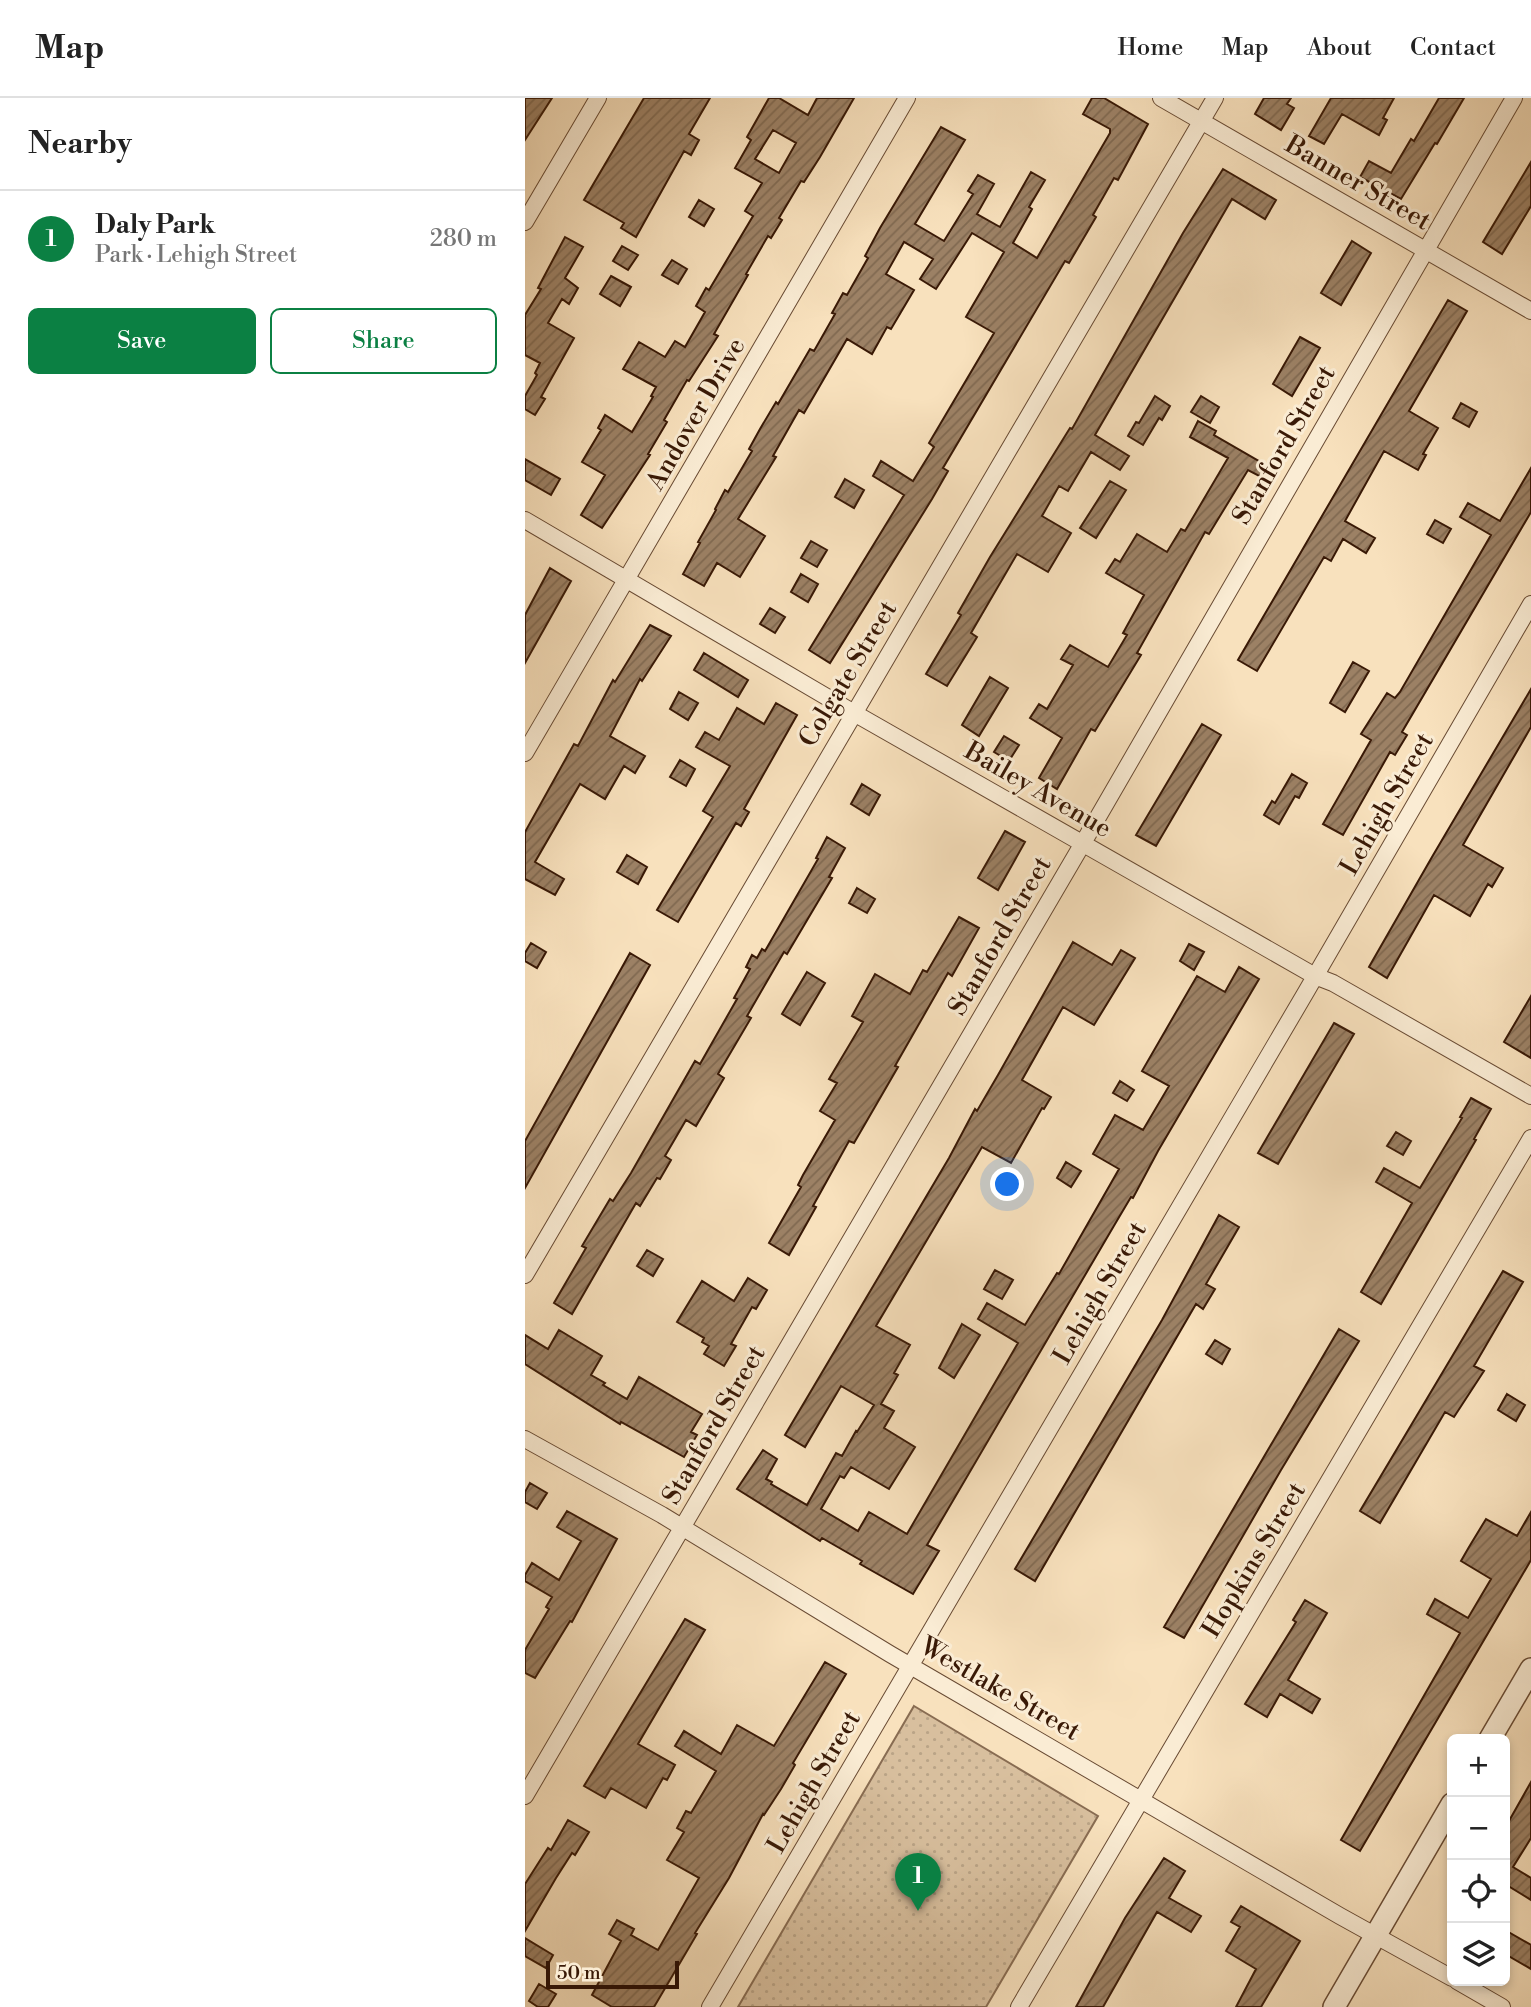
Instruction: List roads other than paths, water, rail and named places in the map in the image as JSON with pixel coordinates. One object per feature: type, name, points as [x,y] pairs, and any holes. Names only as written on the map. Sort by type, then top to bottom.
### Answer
[{"type":"street","points":[[525,222],[598,98]]},
{"type":"street","name":"Andover Drive","points":[[525,753],[907,98]]},
{"type":"street","name":"Banner Street","points":[[1161,98],[1531,311]]},
{"type":"street","name":"Colgate Street","points":[[525,1275],[1215,98]]},
{"type":"street","name":"Stanford Street","points":[[525,1796],[1083,843],[1514,98]]},
{"type":"street","name":"Bailey Avenue","points":[[525,520],[854,713],[1531,1096]]},
{"type":"street","name":"Lehigh Street","points":[[710,2007],[1531,604]]},
{"type":"street","name":"Hopkins Street","points":[[1019,2007],[1531,1138]]},
{"type":"street","name":"Westlake Street","points":[[525,1439],[682,1528],[910,1666],[1140,1800],[1447,1975]]},
{"type":"street","points":[[1493,1734],[1531,1669]]},
{"type":"street","points":[[1334,2007],[1447,1813]]},
{"type":"street","points":[[1466,1986],[1502,2007]]},
{"type":"place","name":"Daly Park","points":[[918,1911]]}]
